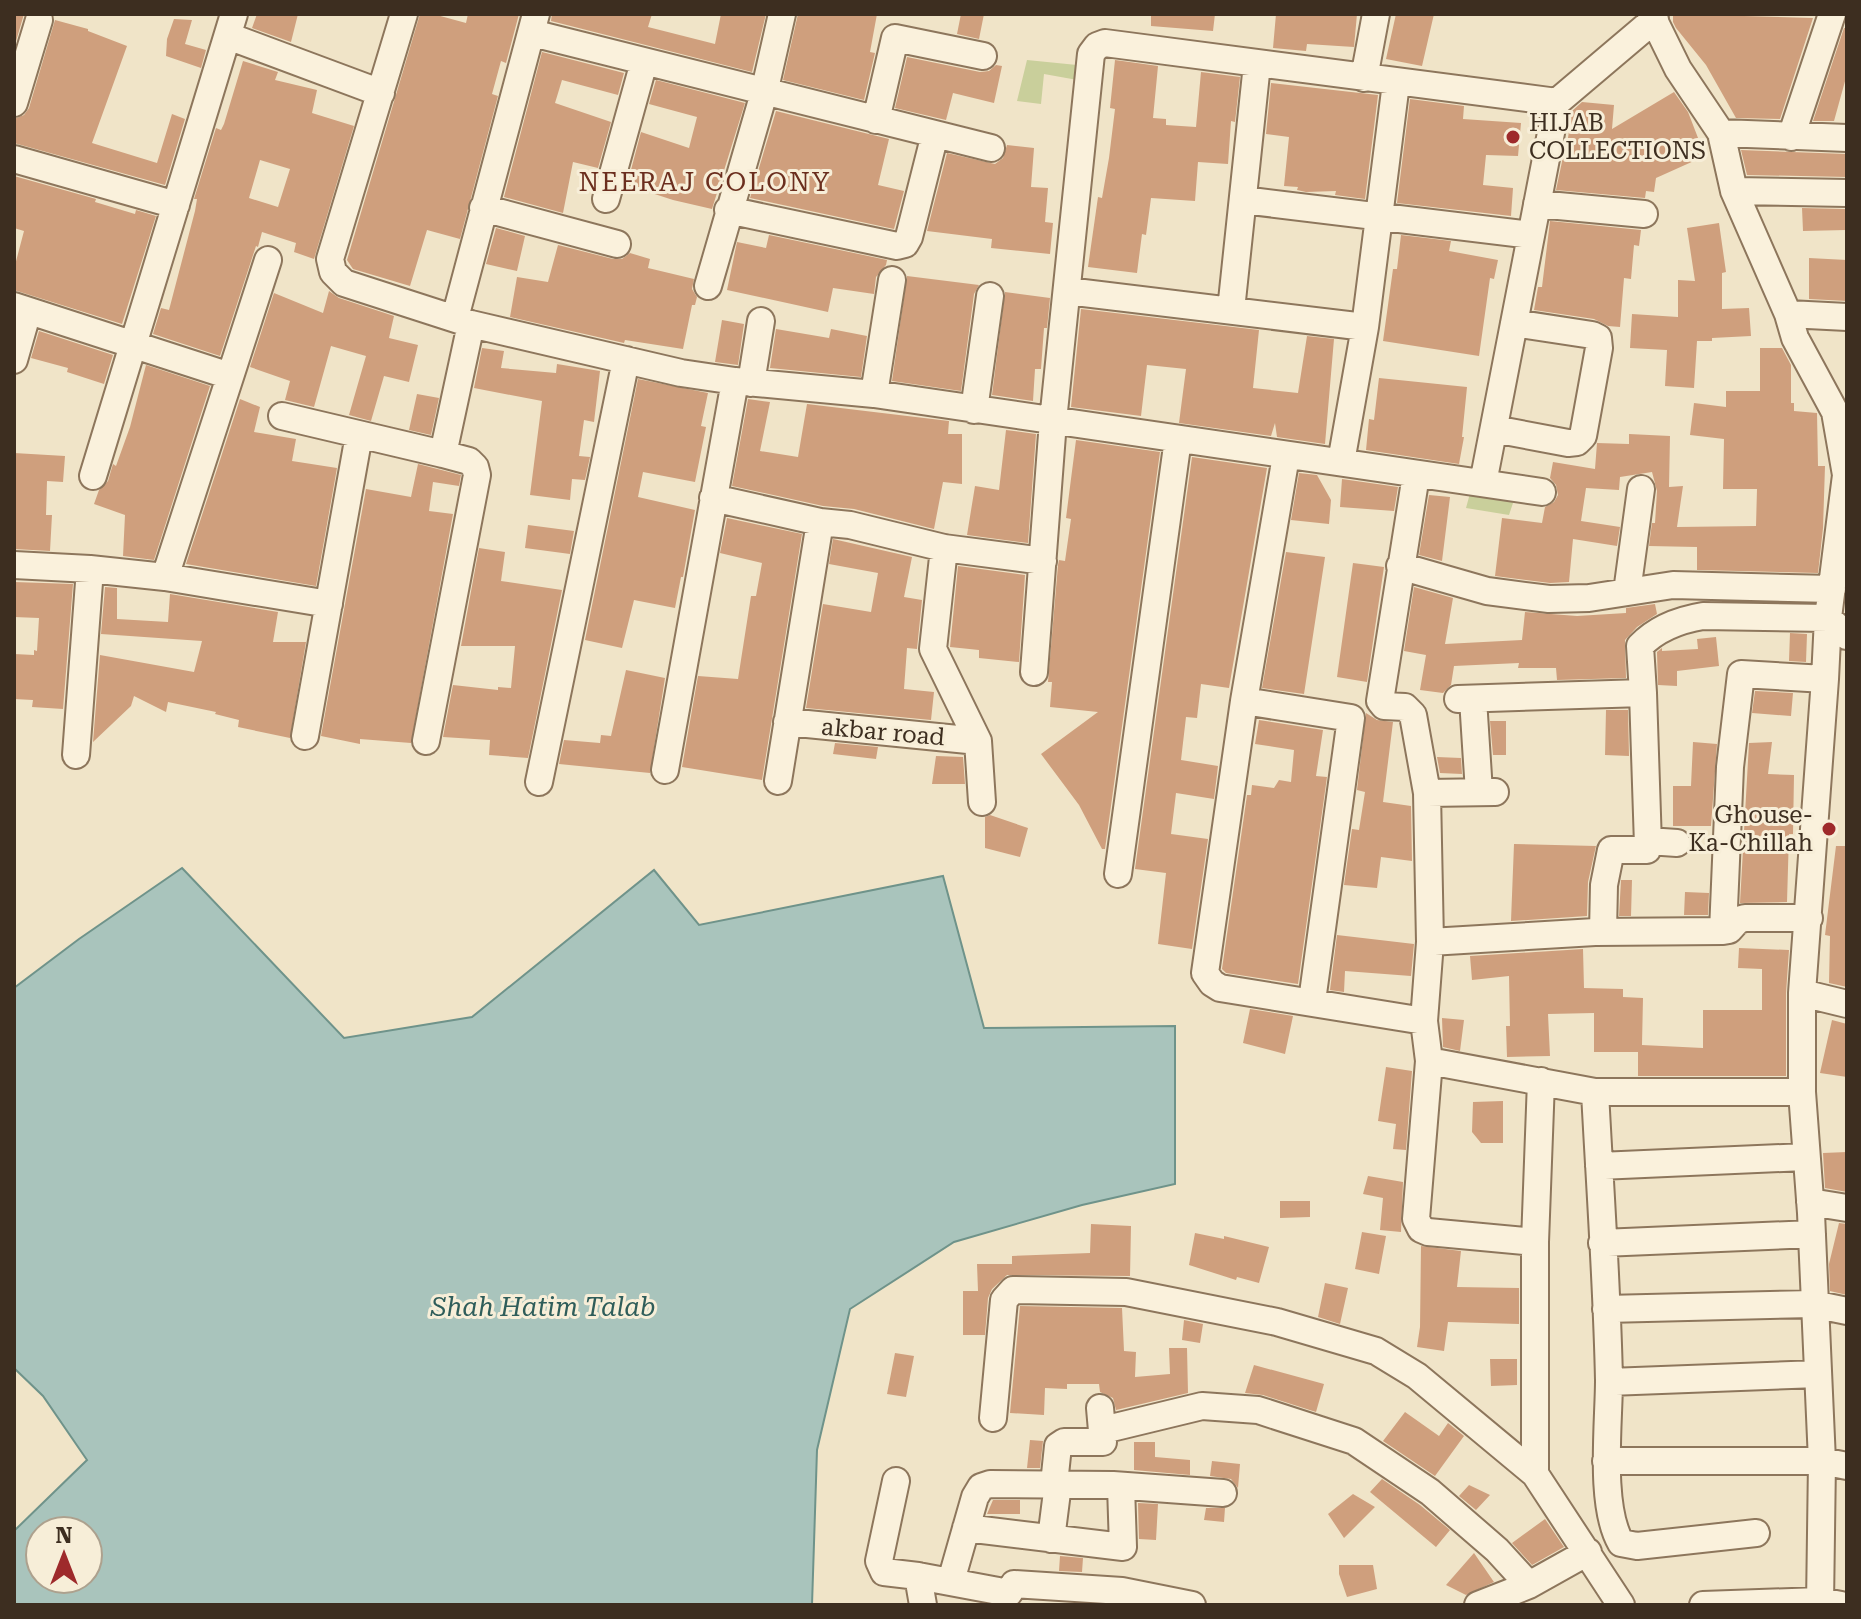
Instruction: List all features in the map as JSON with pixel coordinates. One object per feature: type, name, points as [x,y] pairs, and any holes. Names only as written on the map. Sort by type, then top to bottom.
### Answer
[{"type":"street","points":[[404,14],[330,259],[333,272],[344,283],[463,321],[681,373],[874,394],[1542,492]]},
{"type":"street","points":[[708,286],[764,93],[782,14]]},
{"type":"street","points":[[1364,78],[1376,14]]},
{"type":"street","points":[[1791,137],[1832,14]]},
{"type":"street","points":[[1483,483],[1557,102],[1653,17],[1678,69],[1721,133],[1734,191],[1788,314],[1795,338],[1841,414],[1847,475],[1828,618],[1802,993],[1802,1092],[1812,1234],[1813,1304],[1818,1374],[1835,1464],[1827,1604],[1703,1605]]},
{"type":"street","points":[[14,103],[39,20]]},
{"type":"street","points":[[443,454],[483,208],[534,23],[644,62],[991,148]]},
{"type":"street","points":[[93,476],[231,25],[381,93]]},
{"type":"street","points":[[876,120],[895,38],[983,56]]},
{"type":"street","points":[[1034,672],[1053,421],[1091,54],[1097,46],[1105,43],[1557,102]]},
{"type":"street","points":[[606,199],[644,62]]},
{"type":"street","points":[[1231,310],[1257,64]]},
{"type":"street","points":[[1341,462],[1365,327],[1396,83]]},
{"type":"street","points":[[1721,133],[1847,138]]},
{"type":"street","points":[[728,210],[897,246],[905,244],[935,134]]},
{"type":"street","points":[[14,159],[176,205]]},
{"type":"street","points":[[1734,191],[1847,193]]},
{"type":"street","points":[[1243,200],[1379,219],[1531,235]]},
{"type":"street","points":[[1537,204],[1644,214]]},
{"type":"street","points":[[483,208],[617,244]]},
{"type":"street","points":[[165,577],[268,260]]},
{"type":"street","points":[[874,394],[892,280]]},
{"type":"street","points":[[1067,291],[1365,327]]},
{"type":"street","points":[[974,410],[990,296]]},
{"type":"street","points":[[14,360],[21,309],[230,376]]},
{"type":"street","points":[[1788,314],[1847,317]]},
{"type":"street","points":[[665,770],[713,498],[761,321]]},
{"type":"street","points":[[1494,429],[1568,443],[1577,442],[1583,436],[1599,348],[1598,338],[1514,323]]},
{"type":"street","points":[[539,782],[626,360]]},
{"type":"street","points":[[282,416],[443,454],[469,461],[475,467],[477,475],[426,741]]},
{"type":"street","points":[[305,736],[359,435]]},
{"type":"street","points":[[1118,874],[1178,439]]},
{"type":"street","points":[[1286,456],[1244,701],[1205,973],[1220,988],[1424,1021]]},
{"type":"street","points":[[1416,475],[1380,701],[1384,706],[1405,707],[1413,715],[1427,793],[1430,942],[1424,1021],[1429,1061],[1416,1219],[1418,1225],[1428,1232],[1535,1242]]},
{"type":"street","points":[[1627,592],[1641,489]]},
{"type":"street","points":[[713,498],[820,522],[850,525],[944,548],[1043,561]]},
{"type":"street","points":[[778,781],[820,522]]},
{"type":"street","points":[[944,548],[933,649],[978,741],[982,802]]},
{"type":"street","points":[[14,565],[165,577],[329,604]]},
{"type":"street","points":[[1400,566],[1487,591],[1549,599],[1589,598],[1673,585],[1832,589]]},
{"type":"street","points":[[76,755],[90,569]]},
{"type":"street","points":[[1603,932],[1604,885],[1611,850],[1647,850],[1640,646],[1656,632],[1683,620],[1717,616],[1828,618],[1847,636]]},
{"type":"street","points":[[1723,931],[1730,767],[1741,674],[1825,679]]},
{"type":"street","points":[[1427,793],[1487,792],[1466,699],[1643,693]]},
{"type":"street","points":[[1244,701],[1351,718],[1312,1001]]},
{"type":"street","name":"akbar road","points":[[787,722],[978,741]]},
{"type":"street","points":[[1648,841],[1677,843]]},
{"type":"street","points":[[1430,942],[1603,932],[1723,931],[1732,929],[1738,920],[1745,918],[1809,918]]},
{"type":"street","points":[[1802,993],[1847,1004]]},
{"type":"street","points":[[1429,1061],[1595,1092],[1802,1092]]},
{"type":"street","points":[[1535,1474],[1535,1242],[1541,1081]]},
{"type":"street","points":[[1595,1092],[1609,1382],[1606,1461],[1614,1532],[1621,1543],[1637,1546],[1756,1533]]},
{"type":"street","points":[[1599,1166],[1805,1157]]},
{"type":"street","points":[[1810,1202],[1847,1208]]},
{"type":"street","points":[[1602,1243],[1812,1234]]},
{"type":"street","points":[[993,1418],[1004,1300],[1007,1294],[1020,1289],[1126,1292],[1277,1322],[1376,1351],[1417,1376],[1535,1474],[1621,1605]]},
{"type":"street","points":[[1606,1309],[1813,1304],[1847,1311]]},
{"type":"street","points":[[1609,1382],[1818,1374]]},
{"type":"street","points":[[1051,1539],[1058,1446],[1064,1442],[1103,1442],[1102,1419],[1202,1406],[1258,1410],[1354,1441],[1430,1492],[1497,1550],[1529,1585]]},
{"type":"street","points":[[1606,1461],[1835,1464]]},
{"type":"street","points":[[896,1481],[879,1561],[884,1572],[951,1581],[1008,1599],[1014,1584],[1122,1591],[1192,1605]]},
{"type":"street","points":[[951,1581],[975,1497],[981,1487],[990,1484],[1121,1486],[1223,1493]]},
{"type":"street","points":[[966,1528],[1123,1547],[1121,1486]]},
{"type":"street","points":[[1478,1605],[1529,1585],[1588,1552]]},
{"type":"street","points":[[918,1576],[923,1605]]},
{"type":"green space","points":[[1027,60],[1087,66],[1083,81],[1044,74],[1041,104],[1017,101]]},
{"type":"green space","points":[[1472,486],[1517,491],[1509,515],[1466,508]]},
{"type":"water","name":"Shah Hatim Talab","points":[[182,868],[344,1038],[472,1017],[654,870],[699,925],[943,876],[984,1028],[1175,1026],[1175,1184],[1082,1205],[954,1242],[850,1309],[817,1450],[812,1605],[14,1605],[14,1531],[24,1521],[24,1595],[104,1595],[104,1515],[30,1515],[87,1460],[43,1396],[14,1368],[14,988]]},
{"type":"building","points":[[14,14],[24,14],[14,48]]},
{"type":"building","points":[[257,14],[298,14],[291,42],[252,28]]},
{"type":"building","points":[[420,14],[433,14],[466,23],[468,14],[519,14],[506,63],[501,61],[492,94],[498,96],[460,239],[427,230],[410,286],[353,269],[347,260]]},
{"type":"building","points":[[552,14],[652,14],[648,27],[715,44],[721,14],[766,14],[752,72],[551,21]]},
{"type":"building","points":[[798,14],[877,14],[870,52],[875,53],[864,100],[783,80]]},
{"type":"building","points":[[961,14],[984,14],[979,39],[957,34]]},
{"type":"building","points":[[1151,14],[1215,14],[1213,31],[1151,26]]},
{"type":"building","points":[[1276,14],[1357,14],[1354,47],[1307,44],[1306,51],[1273,48]]},
{"type":"building","points":[[1396,14],[1434,14],[1422,66],[1386,59]]},
{"type":"building","points":[[1673,14],[1813,18],[1780,119],[1736,118],[1706,65],[1676,28]]},
{"type":"building","points":[[174,19],[192,20],[185,44],[206,50],[201,68],[166,56],[167,39]]},
{"type":"building","points":[[55,20],[88,29],[127,46],[92,143],[157,163],[172,114],[185,119],[165,185],[14,143],[14,119],[24,115],[29,108]]},
{"type":"building","points":[[1844,28],[1847,28],[1847,74],[1834,121],[1813,121]]},
{"type":"building","points":[[542,52],[624,73],[618,95],[562,80],[555,103],[611,122],[598,168],[573,162],[563,213],[504,197]]},
{"type":"building","points":[[907,57],[980,72],[989,71],[996,65],[1002,66],[994,103],[953,93],[946,120],[895,108]]},
{"type":"building","points":[[1115,60],[1158,66],[1153,118],[1166,119],[1166,125],[1196,127],[1201,72],[1240,77],[1235,122],[1231,121],[1228,164],[1198,162],[1195,201],[1151,198],[1137,273],[1088,267],[1098,197],[1102,198],[1109,158],[1115,109],[1110,108]]},
{"type":"building","points":[[243,61],[278,72],[275,80],[317,90],[312,113],[354,126],[314,259],[294,252],[296,243],[262,232],[220,356],[153,334],[161,308],[169,310],[195,211],[197,199],[194,199],[216,128],[221,130]],"holes":[[[260,160],[290,169],[278,207],[249,198]]]},
{"type":"building","points":[[656,80],[745,103],[712,209],[627,185],[641,132],[689,148],[697,117],[649,104]]},
{"type":"building","points":[[1271,83],[1378,95],[1365,199],[1335,195],[1336,191],[1306,192],[1297,190],[1298,187],[1284,186],[1289,137],[1266,134]]},
{"type":"building","points":[[1674,92],[1688,112],[1705,156],[1656,178],[1654,192],[1646,191],[1645,198],[1556,190],[1565,158],[1572,111],[1582,102],[1614,105],[1612,129]]},
{"type":"building","points":[[1410,99],[1464,106],[1463,119],[1521,123],[1518,156],[1486,155],[1483,185],[1513,188],[1511,216],[1397,203]]},
{"type":"building","points":[[776,111],[889,139],[878,185],[904,191],[894,229],[750,198]]},
{"type":"building","points":[[1007,145],[1034,148],[1031,187],[1048,188],[1045,222],[1053,223],[1050,254],[991,248],[992,239],[927,231],[947,153],[995,164],[1003,158]]},
{"type":"building","points":[[1741,150],[1847,154],[1847,177],[1747,175]]},
{"type":"building","points":[[14,176],[96,199],[95,202],[135,214],[136,210],[156,216],[122,324],[14,290],[14,269],[24,231],[14,228]]},
{"type":"building","points":[[1802,208],[1845,209],[1846,230],[1803,231]]},
{"type":"building","points":[[1550,221],[1641,230],[1639,246],[1634,245],[1631,279],[1624,278],[1620,327],[1608,326],[1594,319],[1534,310],[1538,287],[1542,287]]},
{"type":"building","points":[[1719,223],[1726,272],[1722,273],[1722,309],[1749,308],[1751,336],[1697,341],[1694,388],[1665,386],[1667,350],[1630,348],[1632,314],[1678,317],[1678,280],[1695,281],[1687,228]]},
{"type":"building","points":[[496,228],[525,236],[517,271],[486,264]]},
{"type":"building","points":[[769,235],[887,260],[886,265],[876,277],[874,294],[833,288],[828,312],[727,290],[737,242],[766,248]]},
{"type":"building","points":[[1401,235],[1451,241],[1449,251],[1498,260],[1494,279],[1490,278],[1479,356],[1383,341]]},
{"type":"building","points":[[558,245],[613,259],[622,259],[630,253],[650,259],[648,268],[694,279],[692,289],[697,297],[695,305],[692,305],[683,349],[625,340],[624,343],[510,317],[517,277],[548,282]]},
{"type":"building","points":[[1809,258],[1847,260],[1847,301],[1809,299]]},
{"type":"building","points":[[907,276],[979,285],[974,294],[961,391],[892,381]]},
{"type":"building","points":[[329,291],[339,298],[394,316],[389,338],[418,345],[409,382],[384,376],[371,421],[349,415],[366,356],[331,346],[314,407],[285,400],[290,381],[250,367],[274,293],[323,313]]},
{"type":"building","points":[[1005,292],[1050,298],[1041,369],[1035,369],[1033,401],[992,395]]},
{"type":"building","points":[[1081,309],[1259,330],[1253,388],[1298,393],[1307,336],[1334,339],[1325,444],[1277,437],[1275,423],[1271,436],[1179,423],[1186,369],[1147,365],[1141,416],[1071,407]]},
{"type":"building","points":[[722,320],[744,324],[738,365],[715,362]]},
{"type":"building","points":[[776,329],[829,338],[831,329],[867,336],[861,377],[770,368]]},
{"type":"building","points":[[39,331],[113,355],[104,384],[67,372],[68,368],[31,358]]},
{"type":"building","points":[[482,348],[504,351],[501,368],[556,373],[557,364],[600,371],[594,422],[584,420],[579,456],[590,457],[585,480],[572,479],[570,500],[530,495],[542,401],[474,388]]},
{"type":"building","points":[[1760,348],[1782,348],[1791,365],[1791,403],[1794,403],[1794,411],[1817,413],[1818,466],[1825,466],[1818,573],[1697,570],[1697,547],[1649,546],[1652,523],[1655,523],[1657,491],[1652,472],[1620,477],[1619,490],[1586,488],[1581,521],[1620,527],[1617,546],[1573,539],[1569,582],[1550,583],[1495,576],[1502,518],[1542,523],[1545,507],[1554,502],[1558,495],[1556,485],[1550,478],[1553,462],[1595,469],[1597,443],[1629,444],[1629,434],[1670,436],[1669,487],[1683,486],[1677,527],[1756,526],[1757,489],[1723,489],[1724,439],[1690,435],[1694,403],[1726,407],[1726,391],[1760,391]]},
{"type":"building","points":[[146,365],[210,386],[154,560],[123,556],[125,515],[94,504],[99,490],[108,481],[113,464],[116,466]]},
{"type":"building","points":[[1379,378],[1467,387],[1459,464],[1366,450],[1369,419],[1374,420]]},
{"type":"building","points":[[638,379],[708,393],[701,426],[706,427],[695,482],[643,472],[638,497],[695,510],[675,608],[634,600],[622,648],[585,640]]},
{"type":"building","points":[[417,394],[439,398],[431,435],[409,430]]},
{"type":"building","points":[[240,399],[260,407],[254,432],[296,439],[292,461],[337,468],[316,586],[186,564]]},
{"type":"building","points":[[748,399],[770,402],[760,451],[798,457],[807,404],[949,421],[948,434],[962,434],[962,484],[943,482],[934,529],[854,509],[823,506],[732,486]]},
{"type":"building","points":[[1006,430],[1036,434],[1028,543],[967,535],[975,486],[999,490]]},
{"type":"building","points":[[1076,440],[1160,452],[1105,849],[1102,849],[1079,805],[1041,754],[1098,712],[1050,707],[1052,682],[1048,682],[1058,565],[1059,560],[1065,561],[1071,519],[1066,518]]},
{"type":"building","points":[[14,453],[65,456],[63,482],[47,481],[46,515],[52,515],[50,551],[14,549]]},
{"type":"building","points":[[1192,457],[1267,468],[1229,688],[1201,684],[1197,718],[1186,717],[1181,760],[1218,766],[1214,799],[1176,793],[1171,834],[1208,839],[1192,949],[1158,944],[1166,873],[1135,869]]},
{"type":"building","points":[[418,464],[461,475],[459,486],[433,482],[429,511],[453,514],[411,743],[360,739],[360,744],[321,736],[366,489],[411,497]]},
{"type":"building","points":[[1299,473],[1317,475],[1331,500],[1329,524],[1291,520]]},
{"type":"building","points":[[1342,479],[1398,487],[1394,511],[1340,507]]},
{"type":"building","points":[[1429,495],[1450,497],[1442,561],[1419,555]]},
{"type":"building","points":[[727,518],[802,534],[762,780],[682,767],[698,676],[738,679],[751,596],[756,596],[762,563],[720,553]]},
{"type":"building","points":[[528,525],[574,531],[570,554],[525,548]]},
{"type":"building","points":[[833,539],[912,557],[904,597],[922,600],[917,649],[907,648],[904,689],[934,692],[931,720],[806,708],[823,604],[871,612],[878,573],[829,564]]},
{"type":"building","points":[[479,548],[505,552],[501,581],[562,590],[528,758],[489,755],[490,740],[443,737],[453,685],[498,690],[498,687],[511,688],[515,646],[461,646]]},
{"type":"building","points":[[1286,552],[1325,557],[1304,694],[1262,688]]},
{"type":"building","points":[[1353,563],[1384,567],[1367,682],[1337,677]]},
{"type":"building","points":[[958,566],[1025,575],[1019,662],[979,658],[979,650],[950,647]]},
{"type":"building","points":[[14,582],[73,584],[63,709],[32,707],[33,700],[14,699],[14,654],[34,655],[34,650],[37,651],[39,618],[14,617]]},
{"type":"building","points":[[105,587],[117,588],[117,619],[168,622],[170,594],[278,612],[273,642],[306,642],[290,738],[238,727],[239,720],[216,712],[168,702],[166,712],[134,696],[131,706],[93,742],[100,655],[194,672],[202,641],[101,634]]},
{"type":"building","points":[[1414,587],[1453,598],[1445,644],[1522,640],[1525,612],[1577,616],[1626,613],[1626,608],[1655,604],[1657,614],[1637,627],[1625,640],[1626,678],[1557,680],[1556,668],[1518,668],[1519,663],[1454,666],[1451,685],[1443,693],[1420,690],[1426,655],[1404,651]]},
{"type":"building","points":[[1790,633],[1807,634],[1806,662],[1789,661]]},
{"type":"building","points":[[1716,637],[1719,666],[1677,671],[1677,686],[1658,685],[1657,652],[1662,648],[1662,651],[1698,649],[1697,639]]},
{"type":"building","points":[[626,670],[665,678],[650,773],[559,764],[564,740],[600,743],[601,735],[611,736]]},
{"type":"building","points":[[1755,691],[1793,693],[1791,716],[1752,713]]},
{"type":"building","points":[[1606,710],[1628,710],[1629,756],[1605,755]]},
{"type":"building","points":[[1366,713],[1377,720],[1393,722],[1383,802],[1411,806],[1412,861],[1381,857],[1377,888],[1344,885],[1352,829],[1359,830],[1365,792],[1357,790]]},
{"type":"building","points":[[1259,720],[1323,730],[1316,776],[1327,777],[1298,984],[1226,973],[1222,969],[1247,795],[1251,795],[1252,785],[1274,788],[1279,780],[1291,782],[1294,750],[1255,744]]},
{"type":"building","points":[[1490,721],[1506,721],[1506,755],[1493,755]]},
{"type":"building","points":[[1693,742],[1717,744],[1711,826],[1673,826],[1673,786],[1691,786]]},
{"type":"building","points":[[1772,742],[1768,774],[1794,775],[1787,902],[1740,903],[1749,743]]},
{"type":"building","points":[[835,743],[878,747],[876,759],[833,754]]},
{"type":"building","points":[[936,756],[963,757],[965,784],[932,784]]},
{"type":"building","points":[[1437,757],[1461,758],[1462,774],[1440,773]]},
{"type":"building","points":[[990,815],[1028,828],[1020,857],[985,848],[985,817]]},
{"type":"building","points":[[1514,844],[1596,846],[1588,882],[1587,916],[1511,921]]},
{"type":"building","points":[[1836,846],[1847,846],[1847,987],[1829,983],[1830,936],[1825,935]]},
{"type":"building","points":[[1621,880],[1632,880],[1631,916],[1619,916]]},
{"type":"building","points":[[1685,892],[1709,893],[1708,915],[1684,915]]},
{"type":"building","points":[[1337,935],[1414,944],[1411,976],[1345,971],[1344,992],[1330,990]]},
{"type":"building","points":[[1739,948],[1789,950],[1786,1076],[1638,1076],[1638,1052],[1594,1052],[1594,1013],[1548,1014],[1550,1056],[1507,1057],[1509,976],[1472,980],[1470,956],[1583,949],[1584,988],[1623,989],[1623,997],[1643,998],[1642,1045],[1703,1048],[1703,1010],[1762,1010],[1762,969],[1738,968]]},
{"type":"building","points":[[1250,1009],[1293,1016],[1285,1054],[1243,1043]]},
{"type":"building","points":[[1442,1018],[1464,1020],[1460,1051],[1443,1047]]},
{"type":"building","points":[[1832,1020],[1847,1024],[1847,1077],[1820,1073]]},
{"type":"building","points":[[1386,1067],[1412,1071],[1406,1150],[1393,1149],[1396,1124],[1378,1121]]},
{"type":"building","points":[[1503,1101],[1503,1143],[1481,1143],[1472,1132],[1473,1102]]},
{"type":"building","points":[[1847,1152],[1847,1192],[1825,1188],[1823,1153]]},
{"type":"building","points":[[1368,1176],[1403,1182],[1401,1232],[1380,1230],[1383,1198],[1363,1194]]},
{"type":"building","points":[[1280,1201],[1310,1201],[1310,1217],[1280,1218]]},
{"type":"building","points":[[1839,1223],[1847,1224],[1847,1295],[1830,1291],[1829,1264]]},
{"type":"building","points":[[1091,1224],[1131,1226],[1130,1276],[1007,1275],[992,1289],[988,1298],[985,1335],[963,1335],[963,1291],[978,1291],[977,1264],[1012,1264],[1012,1256],[1090,1253]]},
{"type":"building","points":[[1362,1232],[1386,1236],[1379,1274],[1355,1269]]},
{"type":"building","points":[[1195,1233],[1224,1239],[1224,1236],[1269,1247],[1259,1283],[1237,1277],[1236,1280],[1189,1265]]},
{"type":"building","points":[[1421,1246],[1461,1251],[1457,1287],[1519,1288],[1519,1324],[1448,1322],[1444,1351],[1417,1347]]},
{"type":"building","points":[[1325,1283],[1348,1288],[1340,1324],[1318,1317]]},
{"type":"building","points":[[1020,1306],[1122,1308],[1124,1351],[1136,1352],[1135,1377],[1170,1374],[1169,1348],[1187,1348],[1188,1393],[1116,1410],[1113,1398],[1100,1392],[1099,1384],[1067,1384],[1067,1389],[1045,1388],[1044,1415],[1010,1413]]},
{"type":"building","points":[[1184,1320],[1203,1324],[1200,1343],[1182,1340]]},
{"type":"building","points":[[895,1353],[914,1356],[906,1397],[887,1394]]},
{"type":"building","points":[[1490,1359],[1517,1359],[1517,1385],[1491,1386]]},
{"type":"building","points":[[1254,1365],[1324,1384],[1316,1412],[1263,1395],[1245,1393]]},
{"type":"building","points":[[1405,1412],[1439,1436],[1448,1423],[1464,1436],[1435,1476],[1383,1441]]},
{"type":"building","points":[[1030,1440],[1043,1441],[1040,1468],[1027,1468]]},
{"type":"building","points":[[1134,1442],[1155,1442],[1155,1457],[1190,1460],[1190,1475],[1134,1470]]},
{"type":"building","points":[[1212,1461],[1240,1464],[1238,1488],[1231,1479],[1210,1476]]},
{"type":"building","points":[[1382,1479],[1450,1530],[1436,1547],[1370,1492]]},
{"type":"building","points":[[1469,1485],[1490,1495],[1476,1510],[1459,1496]]},
{"type":"building","points":[[1353,1494],[1375,1507],[1344,1538],[1328,1514]]},
{"type":"building","points":[[993,1500],[1020,1500],[1020,1514],[987,1514]]},
{"type":"building","points":[[1138,1503],[1158,1504],[1156,1540],[1139,1539]]},
{"type":"building","points":[[1206,1508],[1225,1508],[1224,1522],[1204,1520]]},
{"type":"building","points":[[1545,1519],[1564,1547],[1532,1565],[1512,1543]]},
{"type":"building","points":[[1474,1553],[1494,1582],[1466,1595],[1446,1585]]},
{"type":"building","points":[[1060,1556],[1083,1558],[1082,1572],[1059,1571]]},
{"type":"building","points":[[1339,1565],[1373,1565],[1377,1589],[1347,1597]]},
{"type":"place","name":"HIJAB COLLECTIONS","points":[[1513,137]]},
{"type":"place","name":"Ghouse- Ka-Chillah","points":[[1829,829]]},
{"type":"district","name":"NEERAJ COLONY","points":[[705,182]]}]
